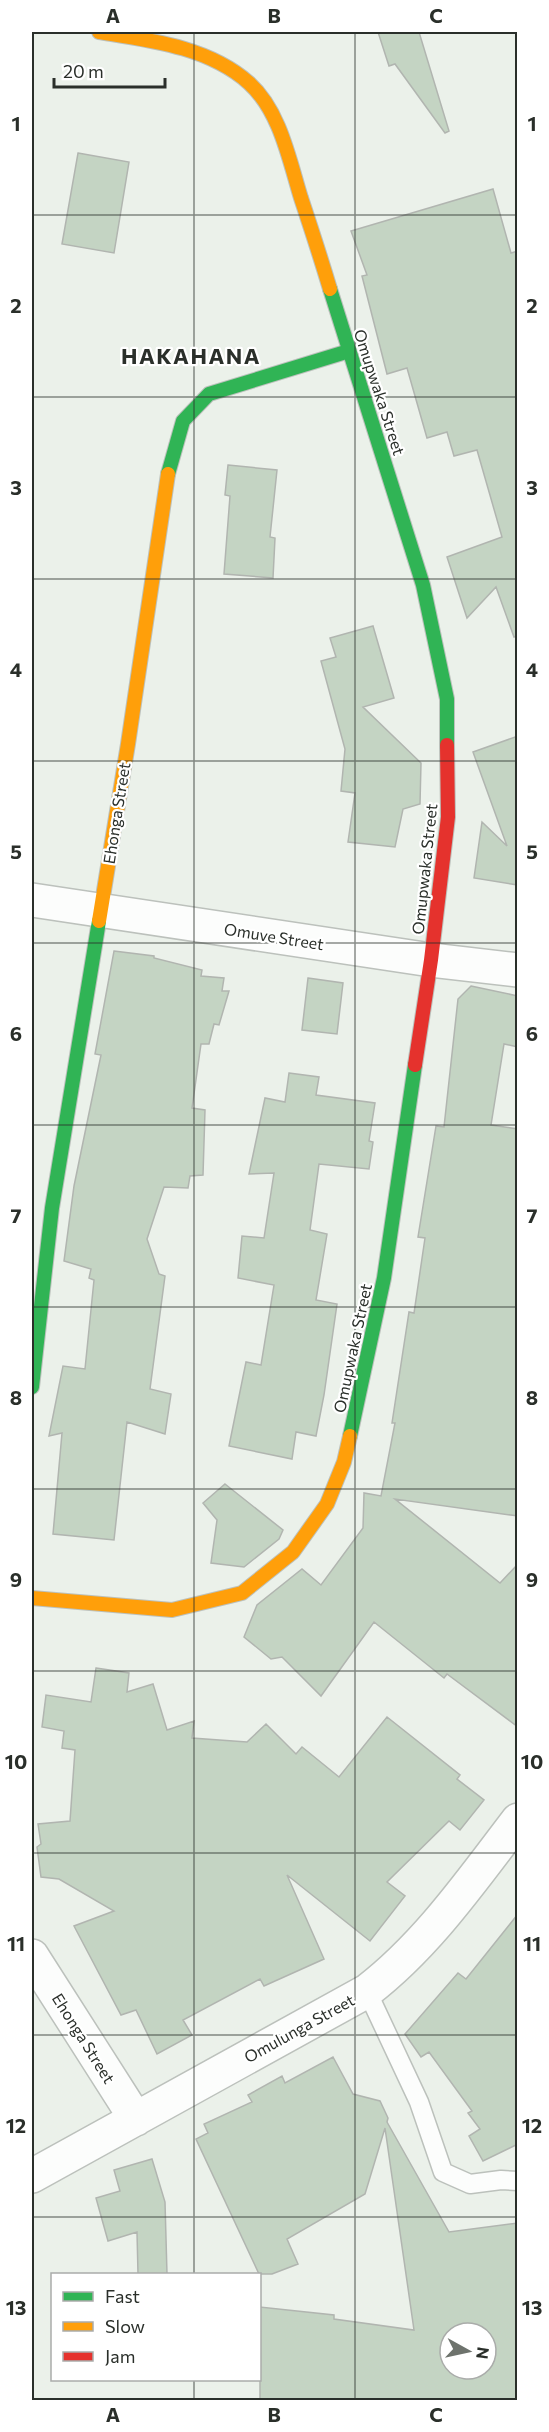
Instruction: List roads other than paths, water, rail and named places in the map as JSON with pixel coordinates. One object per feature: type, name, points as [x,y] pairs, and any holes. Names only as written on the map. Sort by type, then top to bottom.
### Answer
[{"type":"street","name":"Omupwaka Street","points":[[32,1598],[172,1610],[242,1593],[293,1552],[327,1504],[344,1462],[384,1278],[431,960],[448,817],[447,699],[423,585],[289,158],[263,99],[234,72],[200,56],[143,35],[99,32]]},
{"type":"street","name":"Ehonga Street","points":[[32,1387],[35,1296],[80,1020],[102,909],[169,466],[183,421],[209,394],[349,351]]},
{"type":"street","name":"Omuve Street","points":[[32,900],[431,960],[518,970]]},
{"type":"street","name":"Omulunga Street","points":[[32,2176],[367,1991],[393,1971],[459,1896],[518,1820]]},
{"type":"street","name":"Ehonga Street","points":[[32,1956],[135,2120]]},
{"type":"lane","points":[[367,1991],[419,2102],[443,2172],[470,2184],[501,2180],[518,2181]]},
{"type":"district","name":"HAKAHANA","points":[[191,355]]}]
